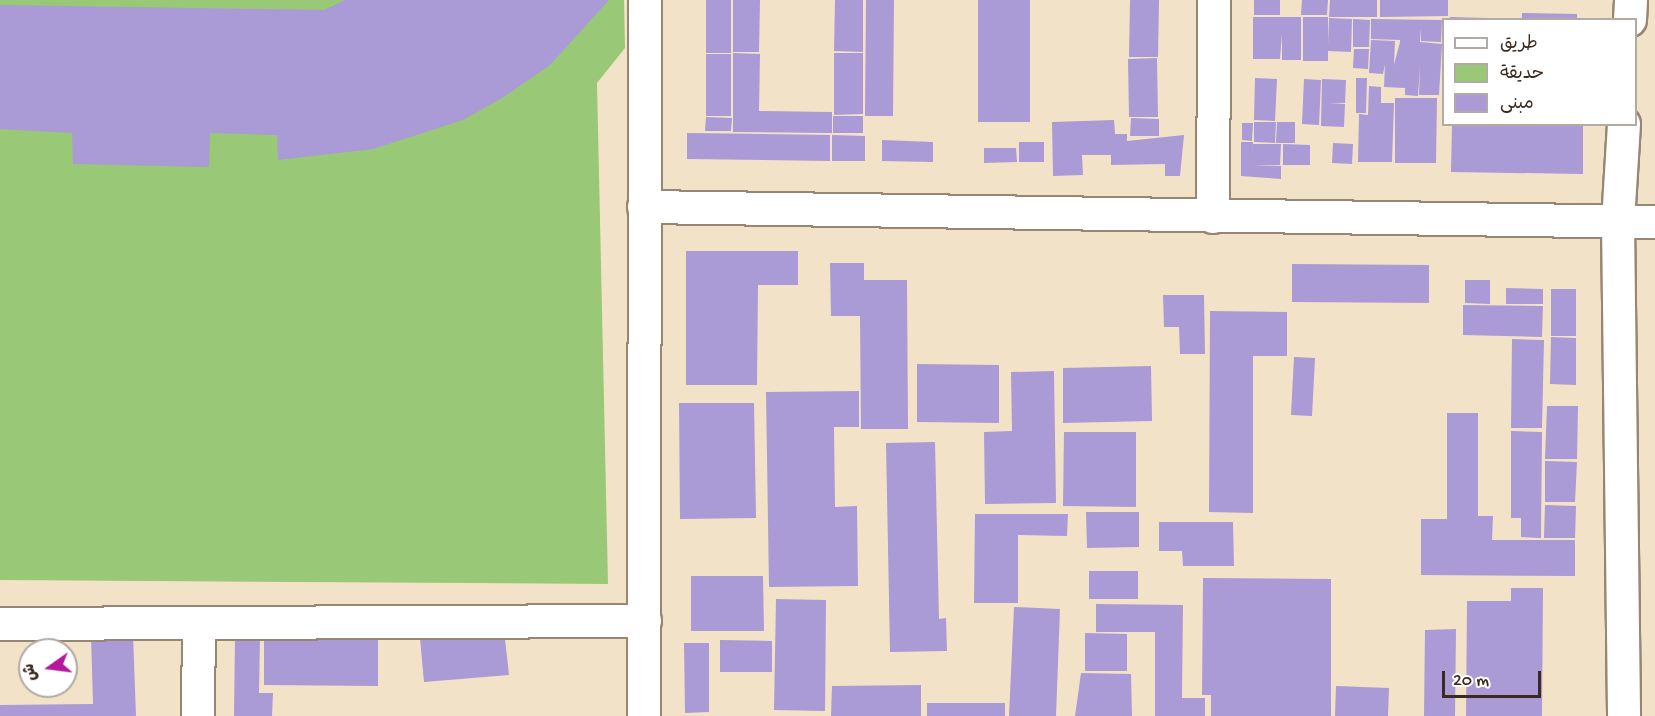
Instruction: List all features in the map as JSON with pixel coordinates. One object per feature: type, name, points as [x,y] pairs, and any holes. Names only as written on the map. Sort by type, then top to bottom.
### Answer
[{"type":"street","points":[[644,716],[645,0]]},
{"type":"street","points":[[1213,217],[1214,0]]},
{"type":"street","points":[[1630,18],[1631,0]]},
{"type":"street","points":[[1624,126],[1618,221],[1624,716]]},
{"type":"street","points":[[644,207],[1655,222]]},
{"type":"street","points":[[0,624],[199,626],[645,621]]},
{"type":"street","points":[[198,716],[199,626]]},
{"type":"green space","points":[[0,0],[624,0],[625,48],[597,83],[608,584],[0,580]]},
{"type":"building","points":[[345,0],[609,0],[550,65],[502,98],[463,120],[373,149],[278,160],[277,135],[210,133],[209,167],[73,164],[72,133],[0,129],[0,5],[324,10]]},
{"type":"building","points":[[706,0],[731,0],[731,53],[706,53]]},
{"type":"building","points":[[733,0],[760,0],[759,52],[733,52]]},
{"type":"building","points":[[835,0],[863,0],[863,52],[834,51]]},
{"type":"building","points":[[866,0],[894,0],[893,116],[865,116]]},
{"type":"building","points":[[978,0],[1030,0],[1030,122],[978,122]]},
{"type":"building","points":[[1130,0],[1159,0],[1158,57],[1129,57]]},
{"type":"building","points":[[1254,0],[1280,0],[1280,15],[1254,15]]},
{"type":"building","points":[[1302,0],[1328,0],[1327,15],[1301,15]]},
{"type":"building","points":[[1330,0],[1377,0],[1377,17],[1329,17]]},
{"type":"building","points":[[1380,0],[1448,0],[1448,16],[1380,17]]},
{"type":"building","points":[[1522,13],[1577,14],[1577,18],[1522,18]]},
{"type":"building","points":[[1253,17],[1301,17],[1301,60],[1282,60],[1282,34],[1280,59],[1253,59]]},
{"type":"building","points":[[1303,17],[1328,17],[1328,44],[1329,18],[1352,19],[1351,52],[1328,51],[1328,61],[1303,61]]},
{"type":"building","points":[[1353,19],[1370,20],[1369,47],[1353,47]]},
{"type":"building","points":[[1371,19],[1442,20],[1441,42],[1421,41],[1420,28],[1420,42],[1442,44],[1439,95],[1419,95],[1420,65],[1418,96],[1405,95],[1405,88],[1384,87],[1385,64],[1383,74],[1369,73],[1371,40],[1395,41],[1394,65],[1400,42],[1400,40],[1371,39]]},
{"type":"building","points":[[1354,49],[1369,49],[1368,69],[1353,68]]},
{"type":"building","points":[[733,53],[760,54],[759,111],[832,112],[832,133],[733,132]]},
{"type":"building","points":[[834,53],[863,53],[863,114],[834,115]]},
{"type":"building","points":[[706,54],[731,54],[731,116],[706,116]]},
{"type":"building","points":[[1157,58],[1158,117],[1129,117],[1128,59]]},
{"type":"building","points":[[1255,78],[1277,79],[1275,121],[1254,120]]},
{"type":"building","points":[[1356,78],[1367,78],[1366,113],[1356,113]]},
{"type":"building","points":[[1304,79],[1321,80],[1319,125],[1302,124]]},
{"type":"building","points":[[1322,79],[1346,80],[1345,103],[1329,104],[1345,104],[1344,127],[1321,126]]},
{"type":"building","points":[[1369,86],[1381,87],[1381,103],[1394,103],[1392,162],[1358,162],[1359,114],[1368,115]]},
{"type":"building","points":[[1395,98],[1437,98],[1436,163],[1395,163]]},
{"type":"building","points":[[833,116],[863,116],[863,133],[833,133]]},
{"type":"building","points":[[706,117],[732,118],[731,131],[705,131]]},
{"type":"building","points":[[1131,118],[1159,119],[1159,136],[1130,136]]},
{"type":"building","points":[[1114,120],[1115,134],[1127,134],[1127,141],[1184,135],[1180,176],[1165,176],[1165,164],[1111,165],[1111,155],[1082,155],[1083,175],[1053,176],[1052,122]]},
{"type":"building","points":[[1254,122],[1276,122],[1275,143],[1254,142]]},
{"type":"building","points":[[1277,122],[1295,122],[1295,143],[1276,143]]},
{"type":"building","points":[[1242,123],[1253,123],[1252,141],[1242,140]]},
{"type":"building","points":[[1452,126],[1583,126],[1583,174],[1451,172]]},
{"type":"building","points":[[687,133],[830,135],[830,161],[687,159]]},
{"type":"building","points":[[832,135],[865,136],[865,161],[832,161]]},
{"type":"building","points":[[882,140],[933,142],[933,162],[882,161]]},
{"type":"building","points":[[1019,142],[1044,142],[1044,162],[1019,162]]},
{"type":"building","points":[[1241,142],[1253,142],[1252,155],[1253,144],[1281,144],[1280,165],[1252,165],[1281,166],[1281,179],[1241,176]]},
{"type":"building","points":[[1333,143],[1353,144],[1352,164],[1332,163]]},
{"type":"building","points":[[1283,144],[1310,145],[1310,165],[1283,165]]},
{"type":"building","points":[[984,148],[1016,148],[1017,162],[984,163]]},
{"type":"building","points":[[686,251],[798,251],[798,285],[758,285],[757,385],[686,385]]},
{"type":"building","points":[[830,263],[864,263],[864,280],[907,280],[908,429],[861,429],[860,316],[831,316]]},
{"type":"building","points":[[1292,264],[1429,265],[1429,303],[1292,302]]},
{"type":"building","points":[[1465,280],[1490,280],[1490,304],[1465,303]]},
{"type":"building","points":[[1506,288],[1543,289],[1543,304],[1506,304]]},
{"type":"building","points":[[1551,289],[1576,289],[1576,336],[1551,336]]},
{"type":"building","points":[[1163,295],[1204,295],[1205,354],[1180,354],[1179,327],[1164,327]]},
{"type":"building","points":[[1463,305],[1543,306],[1542,337],[1463,335]]},
{"type":"building","points":[[1210,311],[1287,312],[1287,356],[1253,356],[1253,513],[1209,512]]},
{"type":"building","points":[[1551,337],[1576,338],[1576,385],[1550,384]]},
{"type":"building","points":[[1512,339],[1544,340],[1542,428],[1511,428]]},
{"type":"building","points":[[1294,357],[1315,358],[1312,416],[1291,415]]},
{"type":"building","points":[[917,364],[999,365],[999,423],[917,422]]},
{"type":"building","points":[[1151,366],[1152,421],[1063,423],[1063,368]]},
{"type":"building","points":[[1054,371],[1056,503],[985,504],[984,432],[1012,431],[1011,372]]},
{"type":"building","points":[[859,391],[859,427],[834,427],[835,507],[857,506],[858,586],[769,587],[766,392]]},
{"type":"building","points":[[679,403],[754,403],[756,518],[680,519]]},
{"type":"building","points":[[1547,406],[1578,406],[1577,459],[1545,459]]},
{"type":"building","points":[[1447,413],[1478,413],[1478,516],[1493,516],[1492,540],[1575,540],[1575,576],[1421,575],[1421,519],[1447,519]]},
{"type":"building","points":[[1511,431],[1542,432],[1541,538],[1521,537],[1521,518],[1511,518]]},
{"type":"building","points":[[1064,432],[1136,432],[1136,507],[1063,506]]},
{"type":"building","points":[[935,442],[939,619],[946,618],[947,651],[890,652],[886,443]]},
{"type":"building","points":[[1545,461],[1577,462],[1575,502],[1545,502]]},
{"type":"building","points":[[1545,505],[1576,506],[1575,538],[1544,538]]},
{"type":"building","points":[[1086,512],[1139,512],[1139,547],[1087,548]]},
{"type":"building","points":[[975,514],[1068,514],[1067,536],[1018,535],[1018,603],[974,603]]},
{"type":"building","points":[[1159,522],[1233,522],[1234,566],[1183,566],[1182,551],[1159,551]]},
{"type":"building","points":[[1089,571],[1138,571],[1138,599],[1089,599]]},
{"type":"building","points":[[691,576],[763,576],[764,631],[691,631]]},
{"type":"building","points":[[1203,578],[1331,579],[1331,716],[1211,716],[1211,695],[1202,695]]},
{"type":"building","points":[[1511,588],[1543,588],[1542,716],[1466,716],[1467,601],[1511,601]]},
{"type":"building","points":[[776,599],[826,600],[825,711],[774,710]]},
{"type":"building","points":[[1096,604],[1183,605],[1182,698],[1205,698],[1205,716],[1155,716],[1155,632],[1096,632]]},
{"type":"building","points":[[1014,607],[1060,609],[1056,716],[1009,716]]},
{"type":"building","points":[[1456,629],[1455,716],[1424,716],[1425,630]]},
{"type":"building","points":[[504,630],[509,675],[424,682],[420,638]]},
{"type":"building","points":[[1085,633],[1127,634],[1127,671],[1085,671]]},
{"type":"building","points":[[264,634],[378,635],[378,686],[264,685]]},
{"type":"building","points":[[133,635],[136,716],[0,716],[0,705],[93,704],[91,636]]},
{"type":"building","points":[[235,636],[260,637],[259,693],[273,693],[272,716],[234,716]]},
{"type":"building","points":[[720,640],[772,641],[772,672],[720,672]]},
{"type":"building","points":[[684,643],[709,643],[709,712],[685,713]]},
{"type":"building","points":[[1081,673],[1131,674],[1132,716],[1075,716]]},
{"type":"building","points":[[921,685],[921,716],[831,716],[832,686]]},
{"type":"building","points":[[1336,686],[1389,688],[1388,716],[1335,716]]},
{"type":"building","points":[[927,703],[1005,703],[1005,716],[927,716]]}]
